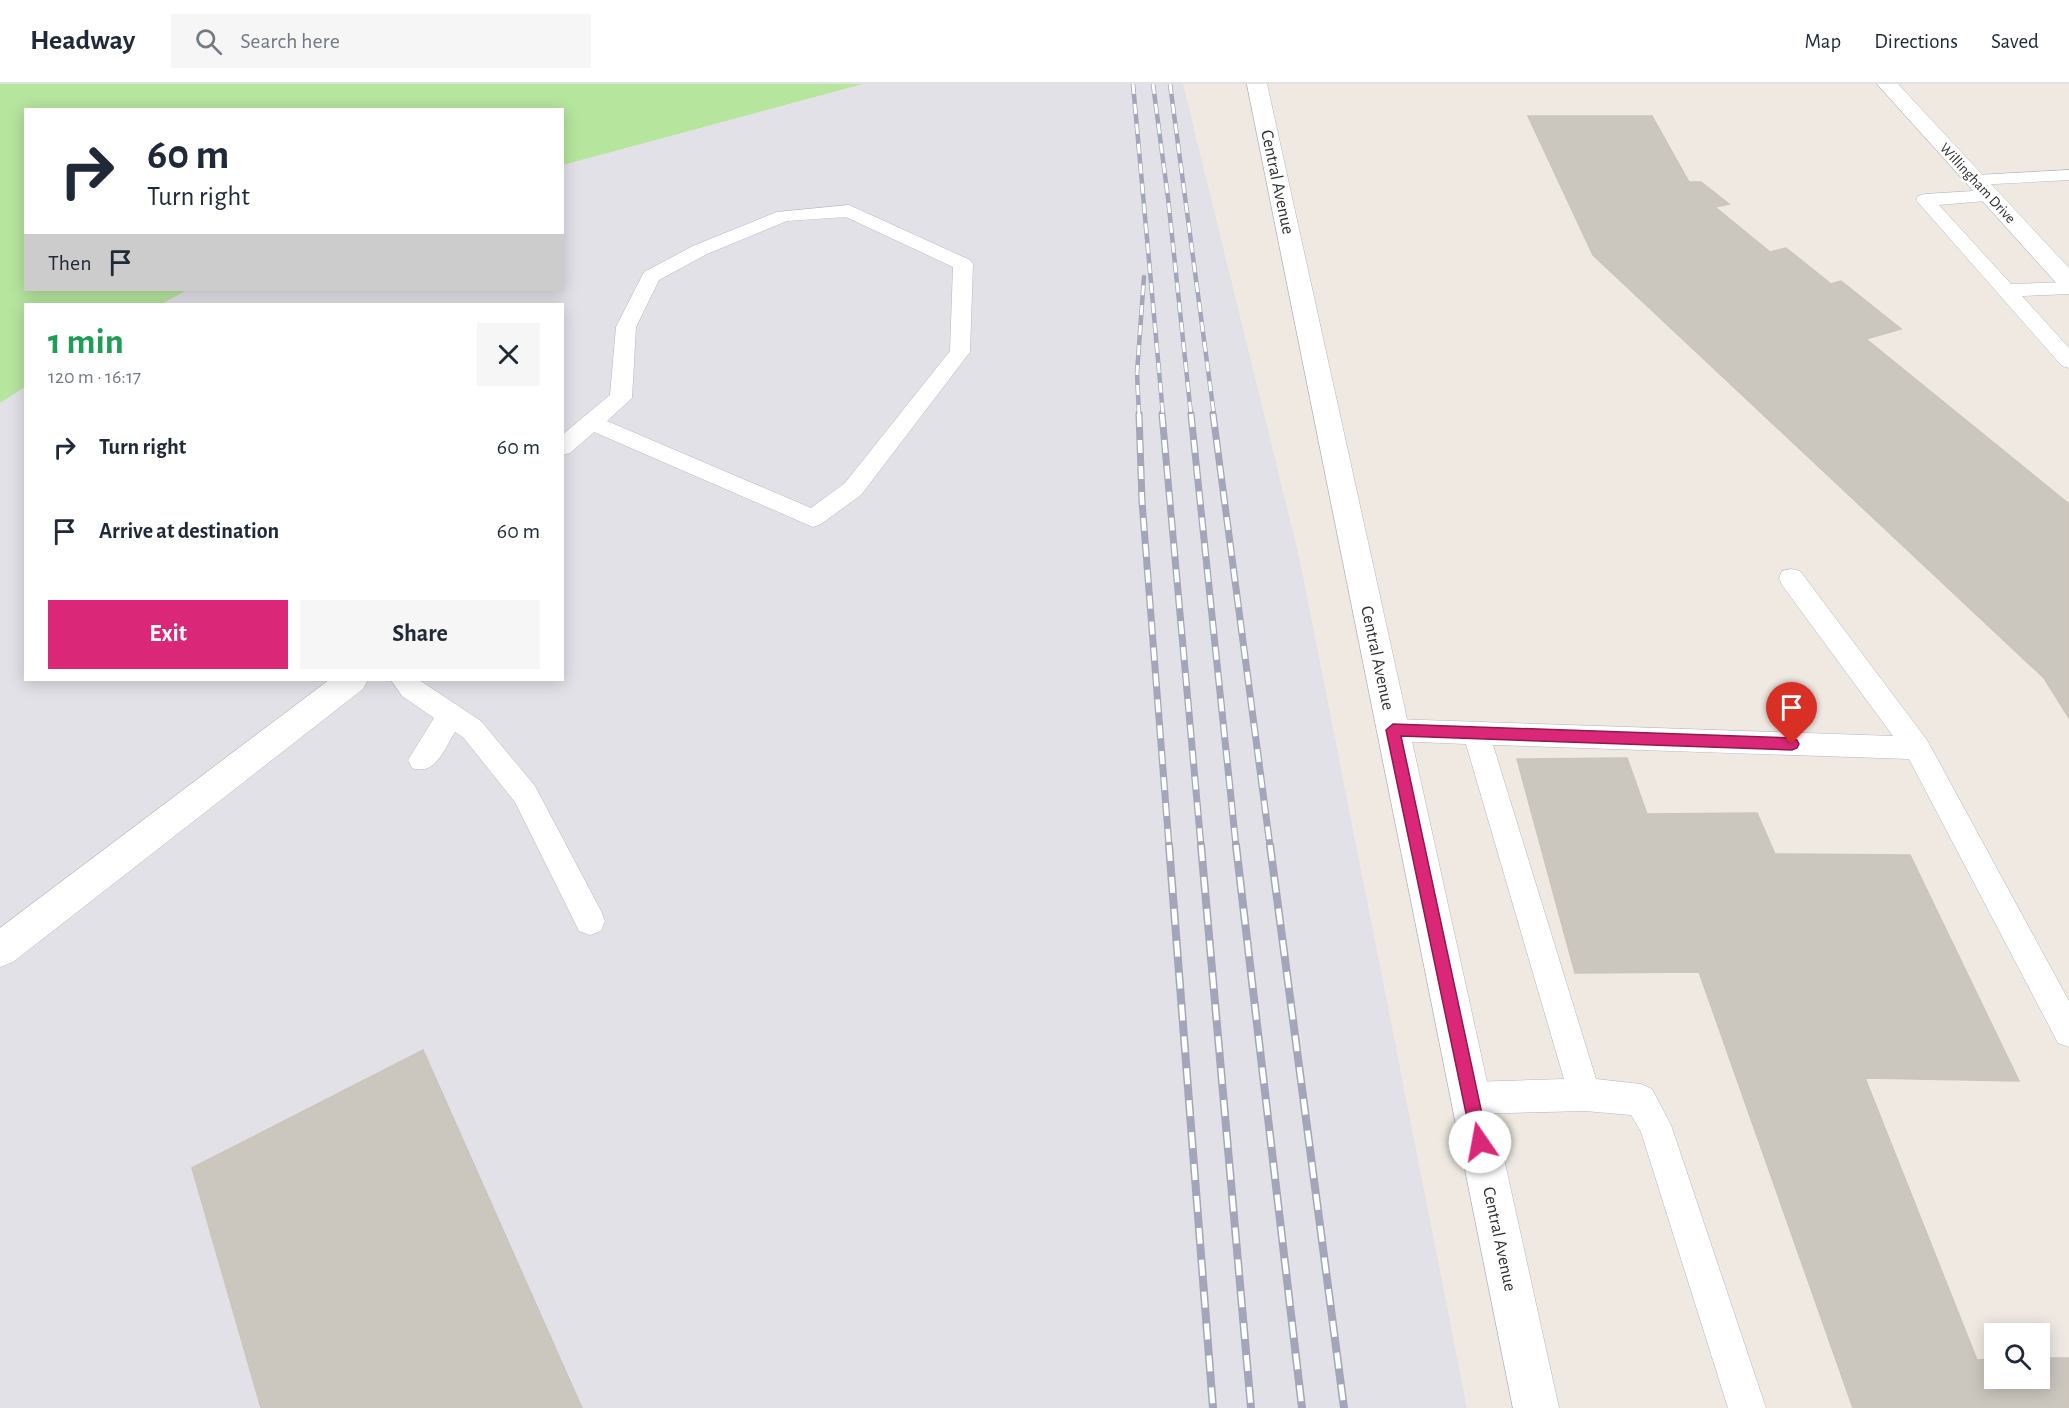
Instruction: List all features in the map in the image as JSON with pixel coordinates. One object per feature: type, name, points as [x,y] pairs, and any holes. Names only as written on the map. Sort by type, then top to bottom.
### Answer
[{"type":"street","name":"Central Avenue","points":[[1257,84],[1536,1408]]},
{"type":"street","name":"Willingham Drive","points":[[1887,84],[2069,282]]},
{"type":"street","points":[[0,950],[351,681]]},
{"type":"lane","points":[[2069,175],[1983,188],[1925,200],[2069,361]]},
{"type":"lane","points":[[564,445],[621,398],[626,327],[651,276],[700,250],[784,216],[849,211],[963,264],[960,352],[853,489],[813,518],[592,423]]},
{"type":"lane","points":[[2006,290],[2069,288]]},
{"type":"lane","points":[[2047,337],[2069,336]]},
{"type":"lane","points":[[1791,578],[1917,748],[2069,1032]]},
{"type":"lane","points":[[405,681],[411,689],[472,729],[525,794],[590,921]]},
{"type":"lane","points":[[422,760],[451,715]]},
{"type":"lane","points":[[1393,730],[1917,748]]},
{"type":"lane","points":[[1476,733],[1585,1095]]},
{"type":"lane","points":[[1471,1098],[1585,1095],[1641,1100],[1655,1125],[1747,1408]]},
{"type":"shaded area","points":[[863,84],[1183,84],[1300,561],[1467,1408],[0,1408],[0,403],[24,388],[24,681],[564,681],[564,303],[164,303],[185,291],[564,291],[564,165]]},
{"type":"green space","points":[[0,84],[863,84],[564,165],[564,108],[24,108],[24,291],[185,291],[164,303],[24,303],[24,388],[0,403]]},
{"type":"building","points":[[1528,116],[1652,116],[1689,182],[1701,182],[1729,204],[1715,207],[1770,252],[1786,248],[1831,284],[1841,281],[1901,329],[1866,339],[2069,504],[2069,718],[2044,678],[1593,255]]},
{"type":"building","points":[[1627,758],[1647,814],[1757,813],[1775,854],[1910,855],[2019,1081],[1865,1078],[1977,1360],[1984,1360],[1984,1389],[2050,1389],[2050,1358],[2069,1358],[2069,1408],[1853,1408],[1699,972],[1575,973],[1517,759]]},
{"type":"building","points":[[423,1050],[582,1408],[261,1408],[192,1168]]},
{"type":"railway","points":[[1133,84],[1163,415]]},
{"type":"railway","points":[[1153,84],[1168,198],[1191,415]]},
{"type":"railway","points":[[1170,84],[1214,415]]},
{"type":"railway","points":[[1139,415],[1137,373],[1144,277]]},
{"type":"railway","points":[[1139,414],[1142,501],[1169,846]]},
{"type":"railway","points":[[1162,414],[1201,846]]},
{"type":"railway","points":[[1191,414],[1236,846]]},
{"type":"railway","points":[[1213,414],[1270,846]]},
{"type":"railway","points":[[1169,845],[1213,1408]]},
{"type":"railway","points":[[1201,845],[1251,1408]]},
{"type":"railway","points":[[1236,845],[1302,1408]]},
{"type":"railway","points":[[1270,845],[1344,1408]]},
{"type":"route","points":[[1480,1142],[1393,730],[1792,744]]}]
